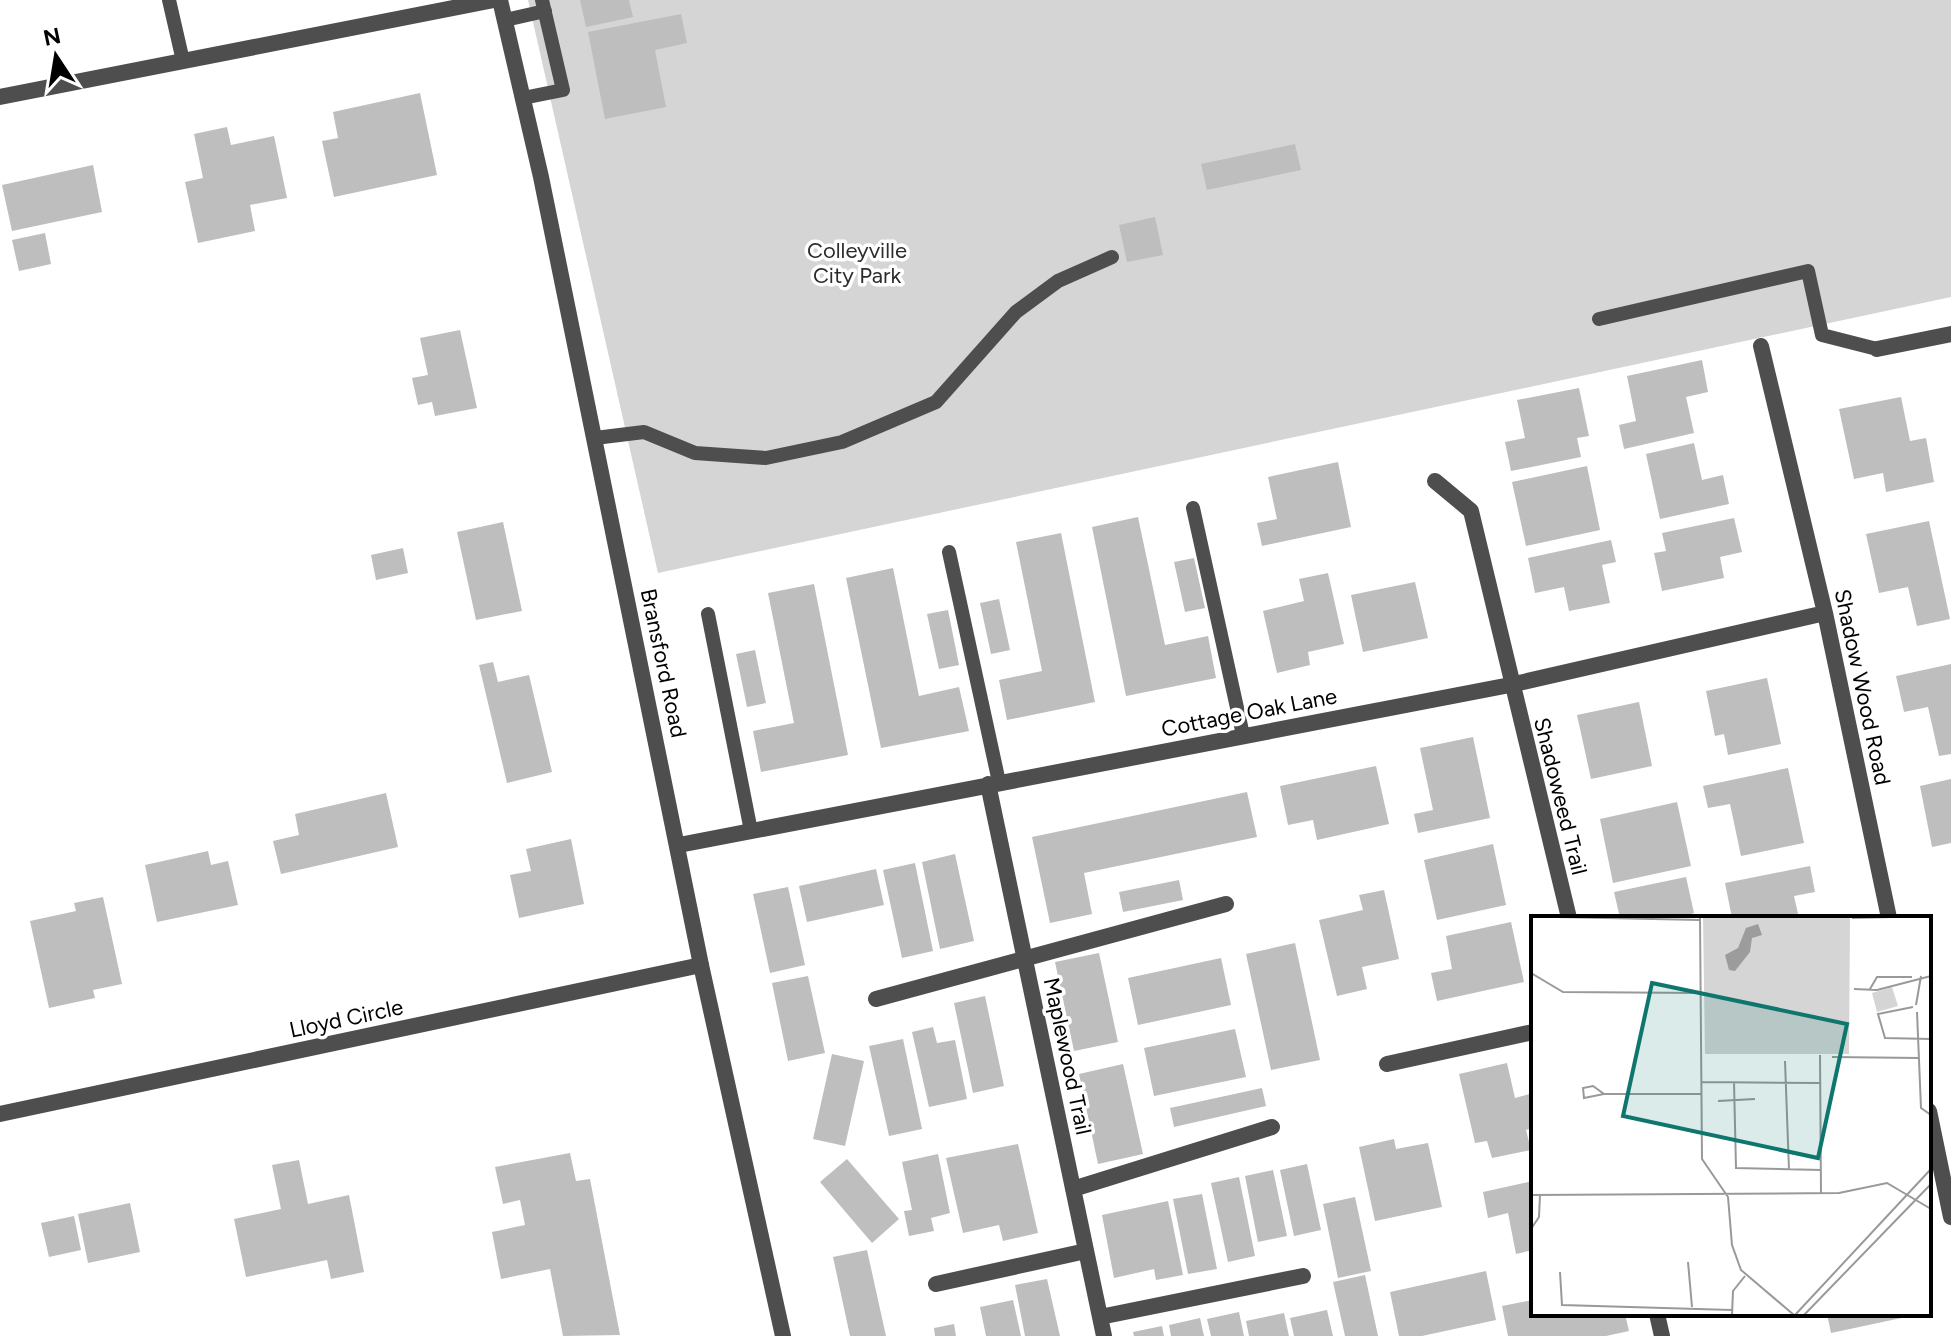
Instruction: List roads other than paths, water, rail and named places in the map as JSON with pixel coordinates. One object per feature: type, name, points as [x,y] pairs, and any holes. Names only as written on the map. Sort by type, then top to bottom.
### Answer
[{"type":"street","points":[[0,97],[497,0]]},
{"type":"street","name":"Bransford Road","points":[[497,0],[505,20],[523,98],[679,845],[701,965],[783,1336]]},
{"type":"street","points":[[1877,349],[1951,334]]},
{"type":"street","name":"Shadow Wood Road","points":[[1761,346],[1825,613],[1889,916]]},
{"type":"street","name":"Shadoweed Trail","points":[[1435,481],[1471,511],[1510,685],[1568,916]]},
{"type":"street","name":"Cottage Oak Lane","points":[[679,845],[1510,685],[1825,613]]},
{"type":"street","name":"Maplewood Trail","points":[[993,783],[1025,959],[1104,1336]]},
{"type":"street","points":[[876,999],[1226,904]]},
{"type":"street","name":"Lloyd Circle","points":[[0,1114],[701,965]]},
{"type":"street","points":[[1387,1064],[1531,1032]]},
{"type":"street","points":[[1931,1121],[1951,1217]]},
{"type":"street","points":[[1073,1189],[1272,1127]]},
{"type":"street","points":[[936,1284],[1086,1251]]},
{"type":"street","points":[[1100,1317],[1303,1276]]},
{"type":"street","points":[[1657,1316],[1662,1336]]},
{"type":"lane","points":[[169,0],[183,61]]},
{"type":"lane","points":[[505,20],[544,5],[563,90],[523,98]]},
{"type":"lane","points":[[595,438],[644,432],[695,453],[766,458],[842,442],[936,402],[1016,312],[1058,281],[1112,257]]},
{"type":"lane","points":[[1599,319],[1808,271],[1822,335],[1877,349]]},
{"type":"lane","points":[[1193,508],[1243,735]]},
{"type":"lane","points":[[949,552],[993,783]]},
{"type":"lane","points":[[708,614],[751,831]]},
{"type":"park label","name":"Colleyville City Park","points":[[857,262]]}]
